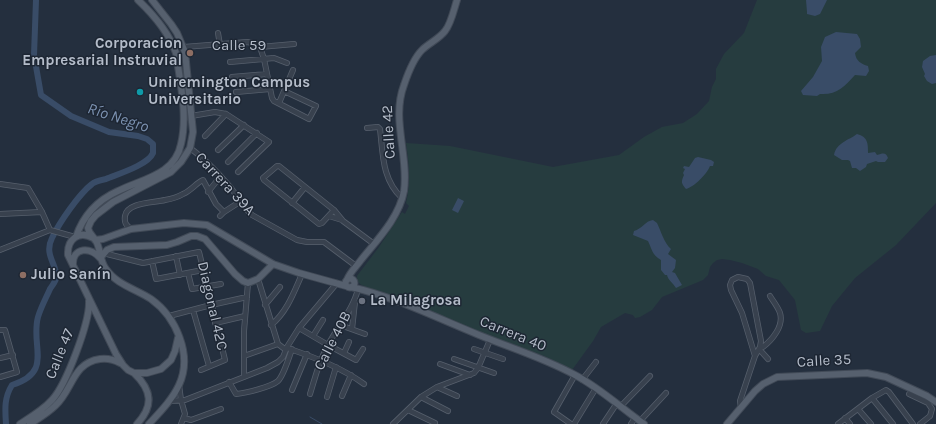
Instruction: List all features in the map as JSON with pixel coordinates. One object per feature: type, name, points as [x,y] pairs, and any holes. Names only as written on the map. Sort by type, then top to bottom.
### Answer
[{"type":"main road","points":[[122,365],[68,255],[74,238],[86,217],[99,202],[118,191],[145,181],[163,171],[174,159],[180,149],[183,116],[176,53],[166,32],[155,17],[138,0]]},
{"type":"main road","points":[[149,424],[169,401],[179,385],[182,375],[183,357],[178,335],[169,316],[162,308],[150,299],[116,280],[104,268],[102,257],[95,240],[89,234],[88,228],[96,215],[113,202],[124,195],[159,179],[176,168],[186,156],[190,148],[193,132],[184,47],[171,24],[152,0]]},
{"type":"main road","name":"Calle 42","points":[[356,266],[391,221],[402,198],[404,180],[399,112],[402,90],[408,73],[422,49],[447,30],[457,0]]},
{"type":"main road","name":"Carrera 40","points":[[95,240],[131,229],[184,223],[207,225],[273,264],[302,274],[349,284],[385,297],[490,340],[531,354],[574,375],[596,388],[640,421]]},
{"type":"main road","points":[[74,238],[89,236],[95,240]]},
{"type":"main road","points":[[102,257],[114,247],[167,245],[191,236],[197,236],[205,239],[235,274],[243,281],[248,283],[258,279],[273,264]]},
{"type":"main road","points":[[73,266],[74,257],[83,250],[94,252],[102,257]]},
{"type":"main road","points":[[349,284],[356,266]]},
{"type":"main road","name":"Calle 47","points":[[21,424],[52,400],[65,381],[85,327],[90,307],[89,300]]},
{"type":"main road","points":[[134,373],[154,372],[167,365],[175,351],[178,335]]},
{"type":"main road","name":"Calle 47","points":[[30,424],[40,421],[64,396],[81,367],[97,359],[108,358],[116,360],[134,373],[145,385],[149,399],[148,406],[146,412],[137,424]]},
{"type":"main road","name":"Calle 35","points":[[727,424],[755,391],[763,384],[777,377],[867,372],[886,377],[932,402]]},
{"type":"street","points":[[218,32],[220,44]]},
{"type":"street","name":"Calle 59","points":[[184,47],[253,43],[258,44],[260,47],[294,44]]},
{"type":"street","points":[[260,47],[272,98],[309,118],[316,106],[284,91]]},
{"type":"street","points":[[230,62],[274,58],[287,63]]},
{"type":"street","points":[[279,103],[293,70]]},
{"type":"street","points":[[232,77],[267,74]]},
{"type":"street","points":[[236,92],[270,89]]},
{"type":"street","points":[[191,116],[215,112],[226,114],[269,142],[238,172]]},
{"type":"street","points":[[205,136],[226,114]]},
{"type":"street","points":[[218,150],[244,125]]},
{"type":"street","points":[[367,128],[378,127],[380,129],[385,170],[390,184],[395,192],[402,198]]},
{"type":"street","points":[[228,162],[257,133]]},
{"type":"street","name":"Carrera 39A","points":[[190,148],[200,156],[230,187],[247,211],[259,220],[297,240],[307,242],[324,242],[356,266]]},
{"type":"street","points":[[334,210],[321,224],[263,180],[278,165],[334,210],[343,221],[374,244]]},
{"type":"street","points":[[208,192],[220,177]]},
{"type":"street","points":[[131,229],[124,221],[127,210],[136,205],[165,200],[183,194],[193,189],[200,180],[203,180],[208,192],[222,214],[241,201]]},
{"type":"street","points":[[0,184],[28,188],[42,212],[50,230]]},
{"type":"street","points":[[292,203],[305,187]]},
{"type":"street","points":[[0,214],[42,212]]},
{"type":"street","points":[[329,216],[343,221]]},
{"type":"street","points":[[0,250],[50,230],[74,238]]},
{"type":"street","name":"Diagonal 42C","points":[[176,256],[199,252],[225,360],[209,366]]},
{"type":"street","points":[[102,257],[143,263],[176,256],[180,275]]},
{"type":"street","points":[[152,261],[156,279],[203,270]]},
{"type":"street","points":[[188,273],[192,289],[221,284]]},
{"type":"street","points":[[271,324],[279,318],[292,297],[302,274]]},
{"type":"street","points":[[741,408],[740,401],[755,356],[760,348],[761,341],[750,283],[748,279],[735,277],[730,285],[731,290],[742,313],[755,356]]},
{"type":"street","points":[[258,279],[278,344],[321,360],[351,375],[364,384]]},
{"type":"street","points":[[244,377],[245,316],[248,283]]},
{"type":"street","points":[[169,401],[188,398],[244,377],[278,362],[283,357],[286,348],[299,328],[349,284]]},
{"type":"street","name":"Calle 40B","points":[[310,394],[321,360],[328,345],[355,300],[349,284]]},
{"type":"street","points":[[265,305],[280,287]]},
{"type":"street","points":[[760,348],[774,337],[780,321],[780,314],[770,296]]},
{"type":"street","points":[[169,316],[247,297]]},
{"type":"street","points":[[352,329],[355,300]]},
{"type":"street","points":[[194,310],[209,366],[201,370]]},
{"type":"street","points":[[215,323],[245,316]]},
{"type":"street","points":[[314,336],[323,320]]},
{"type":"street","points":[[340,325],[365,334]]},
{"type":"street","points":[[299,328],[356,360],[363,349]]},
{"type":"street","points":[[0,375],[17,372],[2,330]]},
{"type":"street","points":[[397,423],[421,397],[437,386],[474,373],[478,368],[490,340]]},
{"type":"street","points":[[344,353],[349,342]]},
{"type":"street","points":[[244,356],[278,344]]},
{"type":"street","points":[[760,348],[768,360]]},
{"type":"street","points":[[229,382],[236,394],[264,387],[278,381],[292,349]]},
{"type":"street","points":[[474,349],[503,359]]},
{"type":"street","points":[[292,390],[307,354]]},
{"type":"street","points":[[0,358],[12,355]]},
{"type":"street","points":[[454,359],[494,374]]},
{"type":"street","points":[[582,380],[596,362]]},
{"type":"street","points":[[440,364],[470,375]]},
{"type":"street","points":[[327,397],[336,367]]},
{"type":"street","points":[[342,396],[351,375]]},
{"type":"street","points":[[574,375],[554,412],[572,424],[596,388]]},
{"type":"street","points":[[603,424],[619,405],[650,376]]},
{"type":"street","points":[[179,385],[184,410],[182,424]]},
{"type":"street","points":[[437,386],[457,396]]},
{"type":"street","points":[[838,424],[872,398],[886,390],[913,424]]},
{"type":"street","points":[[631,424],[640,421],[666,393]]},
{"type":"street","points":[[909,394],[916,398],[932,402],[930,416],[920,424]]},
{"type":"street","points":[[421,397],[448,411]]},
{"type":"street","points":[[184,410],[188,398]]},
{"type":"street","points":[[872,398],[893,424]]},
{"type":"street","points":[[858,408],[871,424]]},
{"type":"street","points":[[184,418],[191,420],[221,409]]},
{"type":"street","points":[[408,410],[435,423]]},
{"type":"street","points":[[930,416],[936,418]]},
{"type":"street","points":[[845,418],[850,424]]},
{"type":"green space","points":[[757,0],[936,0],[936,203],[896,245],[855,278],[832,306],[820,331],[806,333],[801,330],[795,300],[779,280],[766,276],[758,269],[742,263],[722,259],[713,263],[710,267],[708,275],[703,280],[662,297],[652,310],[640,317],[635,318],[633,315],[625,313],[601,327],[572,370],[544,356],[471,329],[364,286],[357,280],[357,276],[379,247],[402,212],[405,214],[409,206],[406,203],[409,188],[409,173],[406,143],[450,146],[553,167],[619,155],[644,137],[662,127],[683,123],[697,114],[709,101],[712,87],[716,79],[716,69],[724,54],[744,33]]},
{"type":"water","points":[[806,0],[827,0],[820,14],[815,16],[807,14]]},
{"type":"water","points":[[836,32],[857,34],[860,39],[861,47],[855,53],[856,58],[859,62],[868,66],[869,71],[866,76],[855,75],[844,87],[836,92],[820,94],[817,96],[803,95],[801,91],[813,77],[822,61],[821,47],[825,37]]},
{"type":"water","points":[[936,55],[936,83],[932,84],[927,81],[924,76],[925,74],[922,67],[923,61],[930,56]]},
{"type":"water","points":[[857,134],[861,135],[867,141],[868,153],[875,152],[877,155],[883,153],[886,155],[888,158],[885,162],[876,161],[867,164],[866,167],[860,171],[856,168],[852,168],[850,161],[842,160],[834,155],[837,148],[843,142]]},
{"type":"water","points":[[698,157],[711,160],[714,162],[713,166],[710,166],[700,180],[686,189],[682,182],[685,169],[683,168],[684,166],[689,167],[695,158]]},
{"type":"water","points":[[458,198],[464,201],[458,213],[452,210]]},
{"type":"water","points":[[653,220],[657,223],[671,249],[668,254],[676,260],[675,268],[672,272],[675,273],[682,285],[676,288],[667,275],[665,275],[661,270],[661,260],[654,254],[648,241],[633,235],[634,231]]},
{"type":"waterway","name":"Río Negro","points":[[6,424],[5,413],[9,390],[12,385],[25,380],[33,373],[37,365],[38,357],[36,328],[38,317],[56,279],[49,250],[55,232],[75,202],[93,183],[132,169],[145,161],[153,153],[153,144],[147,139],[138,136],[109,132],[71,116],[41,95],[34,55],[36,0]]},
{"type":"waterway","points":[[310,417],[322,424]]},
{"type":"place","name":"Corporacion Empresarial Instruvial","points":[[190,53]]},
{"type":"place","name":"Uniremington Campus Universitario","points":[[140,92]]},
{"type":"place","name":"Julio Sanín","points":[[23,275]]},
{"type":"place","name":"La Milagrosa","points":[[362,301]]}]
